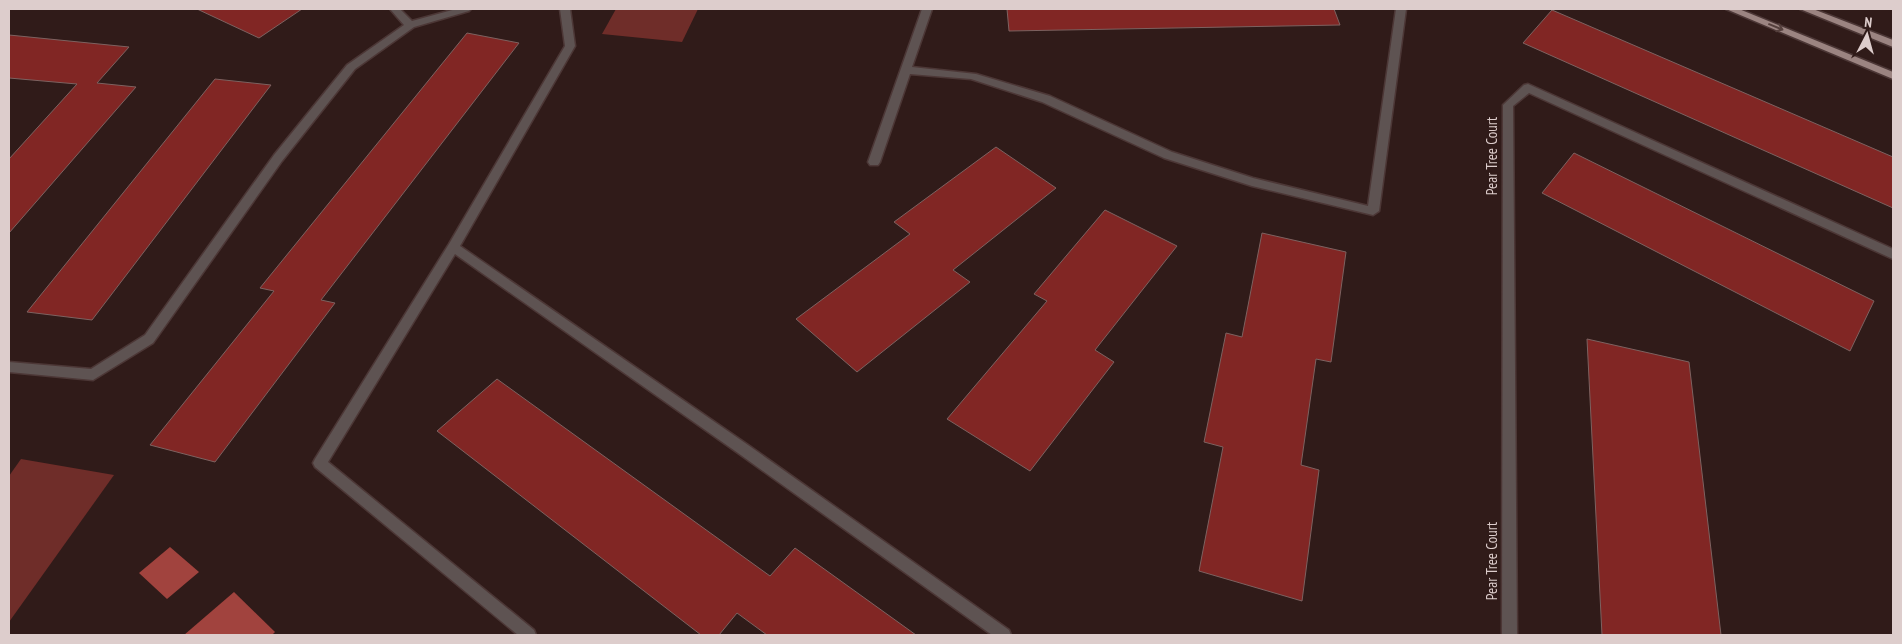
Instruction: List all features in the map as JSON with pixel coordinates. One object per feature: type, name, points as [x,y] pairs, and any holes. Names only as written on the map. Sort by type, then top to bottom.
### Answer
[{"type":"main road","points":[[1731,9],[1893,76]]},
{"type":"main road","points":[[1806,9],[1893,44]]},
{"type":"street","points":[[395,9],[410,26]]},
{"type":"street","points":[[9,367],[93,375],[149,339],[278,158],[351,67],[410,26],[466,9]]},
{"type":"street","points":[[529,635],[320,463],[453,247],[570,46],[565,9]]},
{"type":"street","points":[[874,162],[927,9]]},
{"type":"street","points":[[906,70],[972,76],[1037,96],[1168,155],[1252,182],[1373,211],[1401,9]]},
{"type":"street","name":"Pear Tree Court","points":[[1509,635],[1508,105],[1528,88],[1893,254]]},
{"type":"street","points":[[453,247],[743,449],[1004,635]]},
{"type":"shaded area","points":[[616,9],[698,9],[682,42],[602,34]]},
{"type":"shaded area","points":[[21,459],[114,475],[9,622],[9,476]]},
{"type":"shaded area","points":[[170,547],[199,572],[167,599],[139,573]]},
{"type":"shaded area","points":[[234,592],[275,632],[272,635],[184,635]]},
{"type":"building","points":[[197,9],[302,9],[259,38]]},
{"type":"building","points":[[1007,9],[1334,9],[1340,25],[1009,31]]},
{"type":"building","points":[[1552,10],[1893,157],[1893,208],[1523,43]]},
{"type":"building","points":[[467,33],[519,43],[321,300],[335,303],[215,462],[150,445],[274,291],[260,288]]},
{"type":"building","points":[[9,35],[129,47],[97,83],[136,87],[9,233],[9,159],[77,84],[9,78]]},
{"type":"building","points":[[215,79],[271,85],[92,320],[27,312]]},
{"type":"building","points":[[996,147],[1056,188],[953,270],[970,282],[857,372],[796,319],[910,234],[894,222]]},
{"type":"building","points":[[1574,153],[1874,301],[1850,351],[1542,193]]},
{"type":"building","points":[[1105,210],[1177,246],[1095,350],[1114,362],[1030,471],[947,419],[1047,301],[1034,294]]},
{"type":"building","points":[[1262,233],[1346,252],[1331,362],[1316,359],[1301,465],[1319,470],[1302,601],[1199,571],[1223,447],[1204,442],[1226,333],[1242,337]]},
{"type":"building","points":[[1587,339],[1689,362],[1721,635],[1602,635]]},
{"type":"building","points":[[497,379],[770,576],[795,548],[916,635],[767,635],[737,613],[719,635],[701,635],[437,431]]}]
